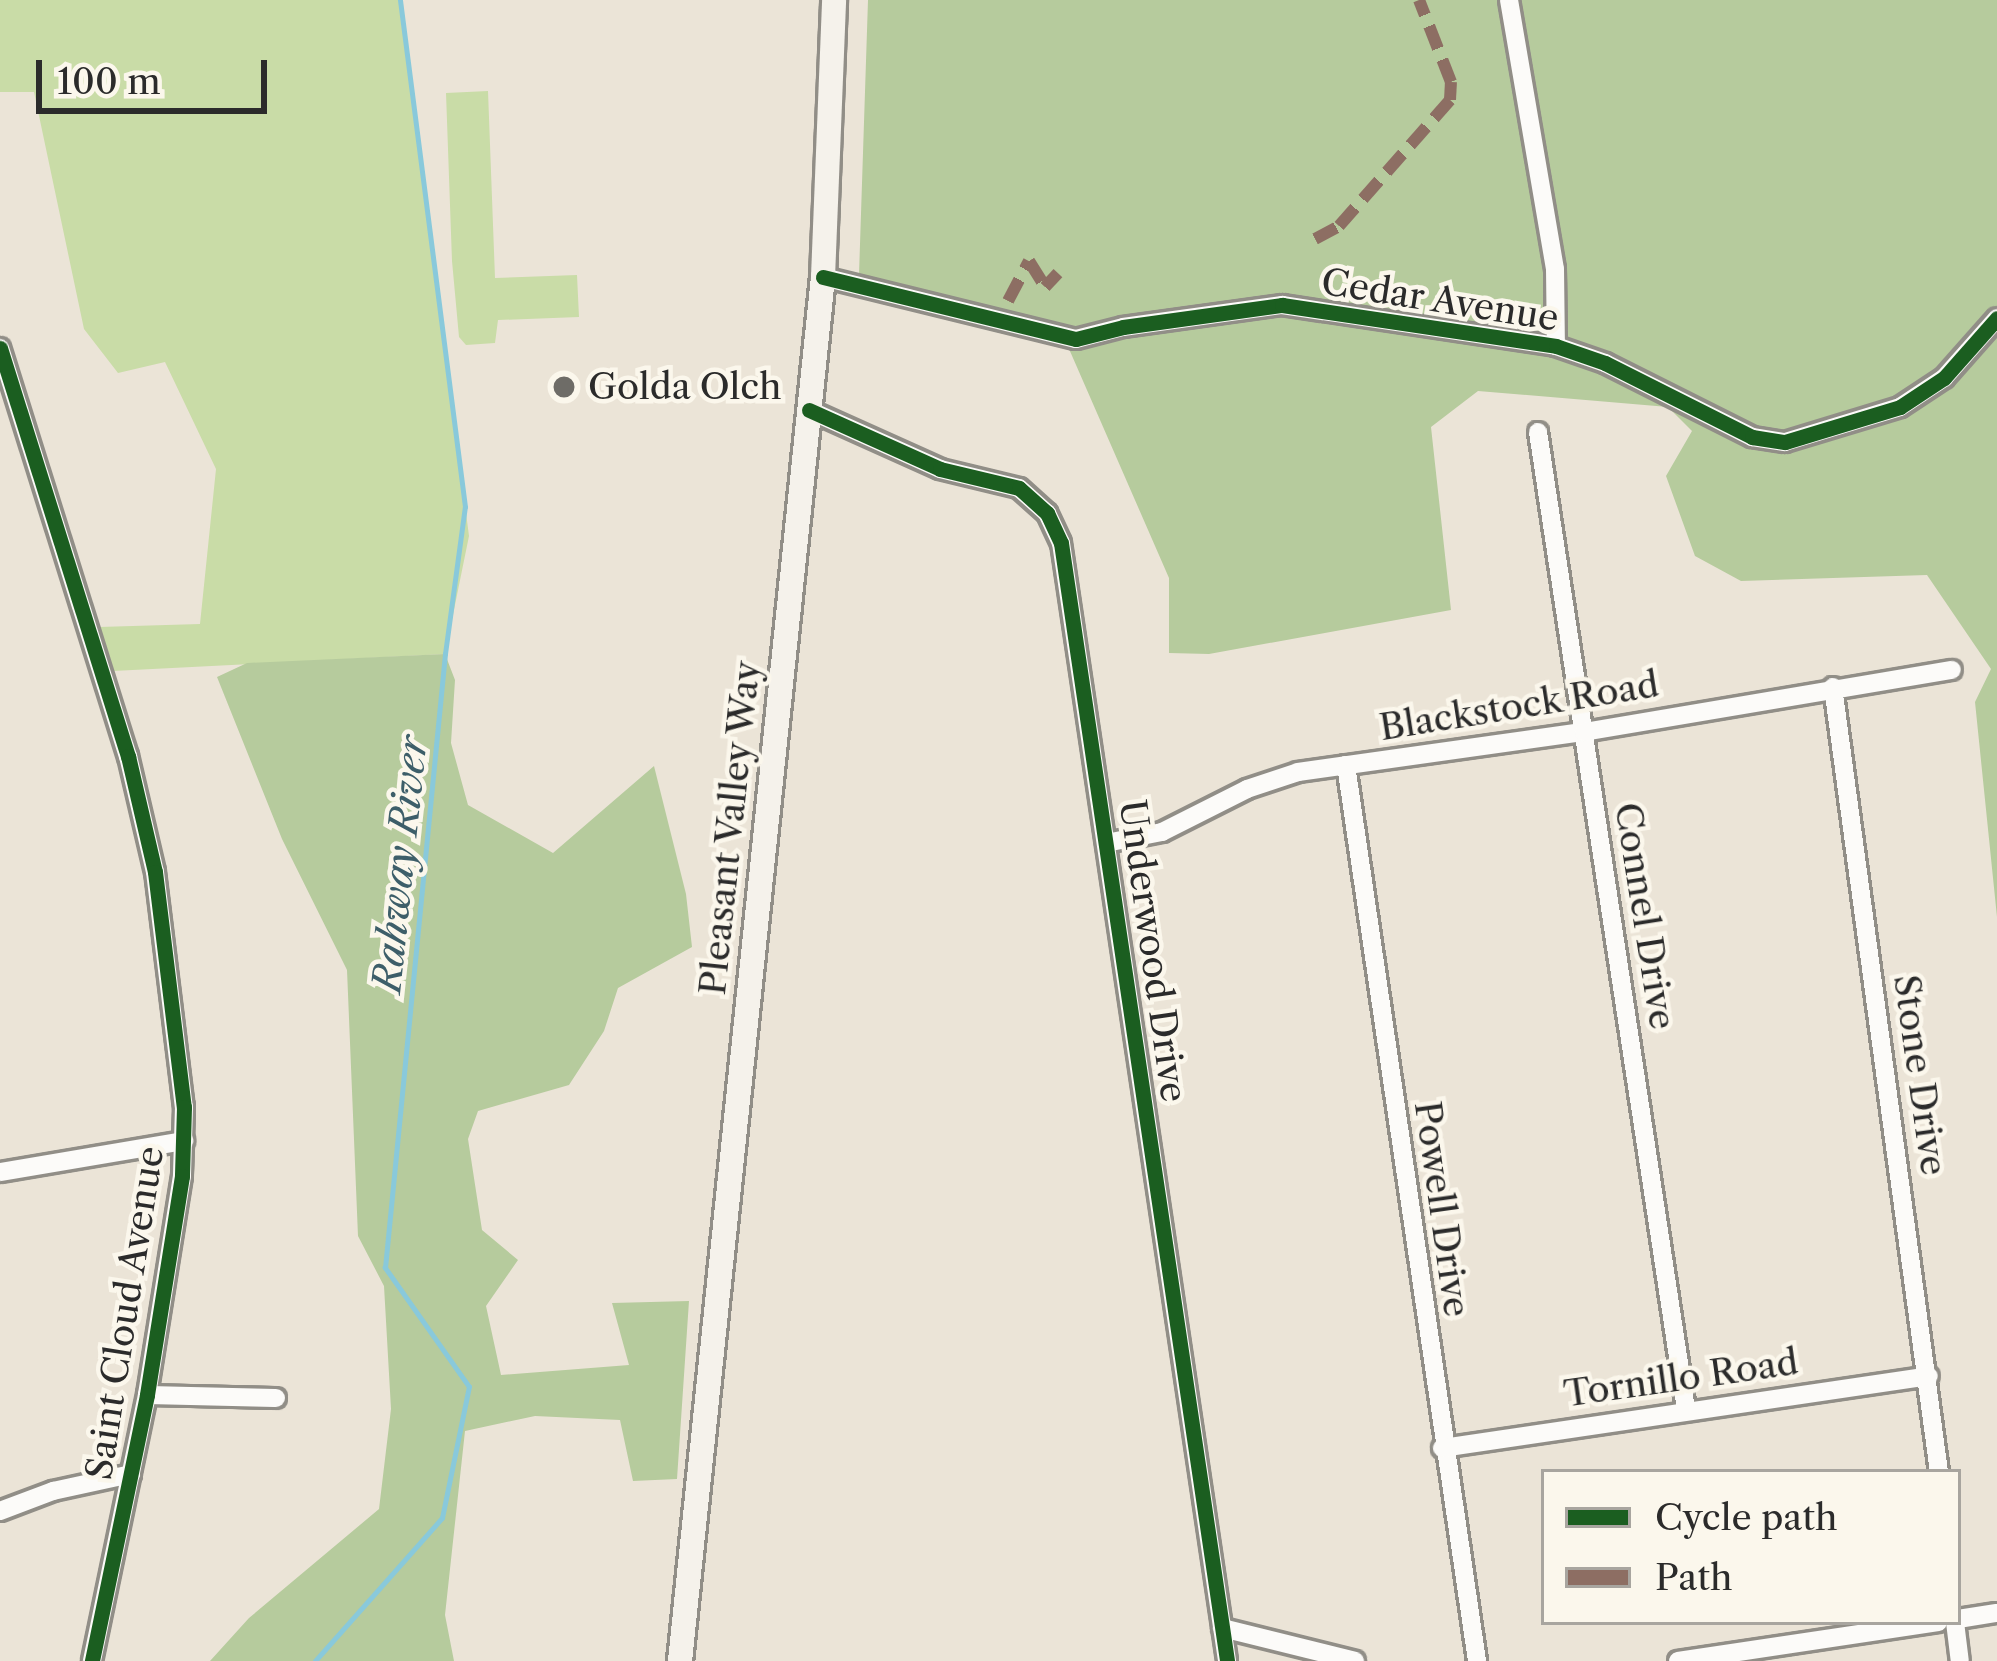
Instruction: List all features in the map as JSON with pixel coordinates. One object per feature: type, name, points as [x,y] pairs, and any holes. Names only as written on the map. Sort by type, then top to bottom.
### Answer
[{"type":"main road","name":"Pleasant Valley Way","points":[[680,1661],[823,277],[834,0]]},
{"type":"street","name":"Cedar Avenue","points":[[1509,0],[1555,268],[1556,346]]},
{"type":"street","name":"Cedar Avenue","points":[[823,277],[1076,339],[1123,327],[1282,305],[1556,346],[1605,363],[1752,437],[1785,442],[1900,407],[1944,378],[1997,318]]},
{"type":"street","name":"Saint Cloud Avenue","points":[[0,348],[4,374],[128,756],[155,872],[184,1141],[146,1394],[92,1661]]},
{"type":"street","name":"Underwood Drive","points":[[809,410],[940,469],[1019,488],[1047,513],[1061,543],[1227,1661]]},
{"type":"street","name":"Connel Drive","points":[[1538,432],[1686,1409]]},
{"type":"street","name":"Blackstock Road","points":[[1106,843],[1162,832],[1270,780],[1952,670]]},
{"type":"street","name":"Stone Drive","points":[[1833,687],[1939,1469]]},
{"type":"street","name":"Powell Drive","points":[[1346,765],[1442,1448],[1477,1661]]},
{"type":"street","points":[[0,1170],[184,1141]]},
{"type":"street","name":"Tornillo Road","points":[[1442,1448],[1929,1376]]},
{"type":"street","points":[[146,1394],[276,1398]]},
{"type":"street","points":[[0,1511],[52,1491],[131,1474]]},
{"type":"street","points":[[1961,1619],[1997,1613]]},
{"type":"street","points":[[1678,1661],[1918,1625]]},
{"type":"street","points":[[1957,1625],[1960,1661]]},
{"type":"street","points":[[1222,1628],[1355,1661]]},
{"type":"green space","points":[[0,0],[400,0],[469,536],[445,654],[113,671],[99,627],[200,624],[216,469],[165,362],[118,373],[84,329],[34,92],[0,92]]},
{"type":"green space","points":[[868,0],[1997,0],[1997,917],[1975,702],[1991,669],[1927,575],[1741,581],[1695,556],[1666,476],[1692,431],[1668,407],[1478,391],[1431,427],[1451,610],[1209,654],[1169,653],[1169,578],[1066,342],[859,275]]},
{"type":"green space","points":[[488,91],[495,278],[577,275],[579,317],[498,320],[495,343],[466,345],[459,337],[452,261],[446,93]]},
{"type":"green space","points":[[445,654],[455,680],[451,743],[468,805],[553,853],[654,766],[686,894],[692,947],[618,988],[604,1031],[569,1085],[478,1111],[468,1139],[482,1230],[518,1260],[486,1306],[501,1375],[629,1365],[612,1303],[689,1301],[677,1479],[633,1481],[620,1420],[535,1416],[465,1431],[445,1615],[454,1661],[210,1661],[249,1618],[379,1509],[391,1409],[384,1286],[358,1236],[347,970],[282,839],[217,677],[247,663]]},
{"type":"waterway","name":"Rahway River","points":[[315,1661],[442,1518],[469,1387],[385,1268],[445,654],[465,507],[400,0]]},
{"type":"marked path","points":[[1315,239],[1339,226],[1450,100],[1451,82],[1419,0]]},
{"type":"marked path","points":[[1008,301],[1029,261],[1045,287],[1058,273]]},
{"type":"cycle path","points":[[823,277],[1076,339],[1123,327],[1282,305],[1556,346],[1605,363],[1752,437],[1785,442],[1900,407],[1944,378],[1997,318]]},
{"type":"cycle path","points":[[0,348],[128,756],[155,872],[184,1107],[182,1176],[147,1395],[92,1661]]},
{"type":"cycle path","points":[[809,410],[940,469],[1019,488],[1047,513],[1061,543],[1227,1661]]},
{"type":"place","name":"Golda Olch","points":[[564,387]]}]
